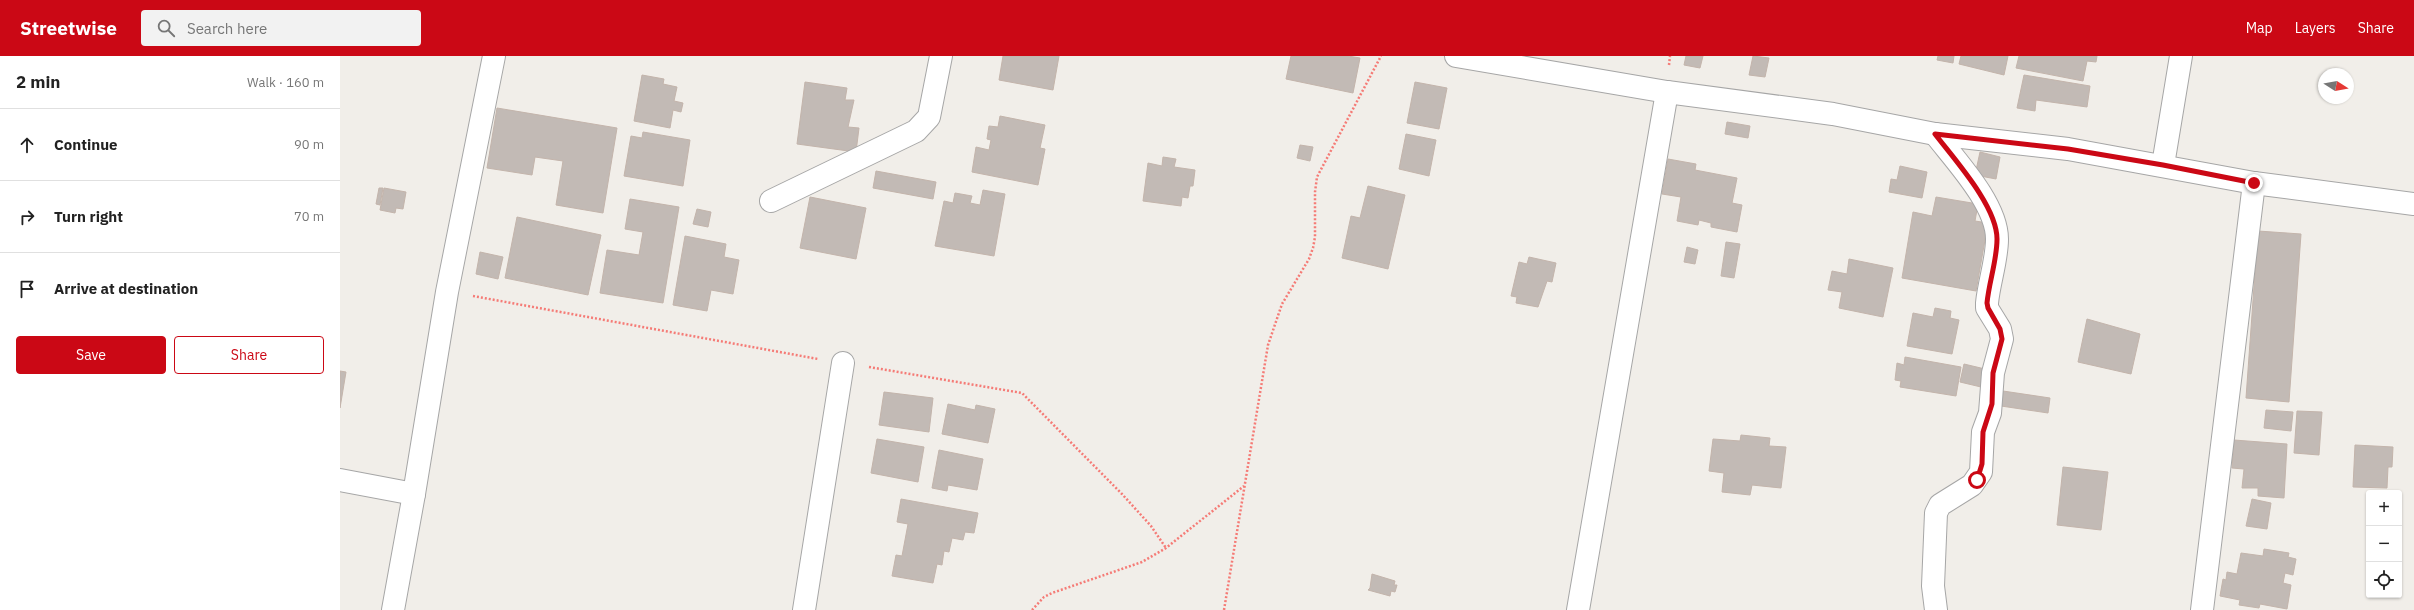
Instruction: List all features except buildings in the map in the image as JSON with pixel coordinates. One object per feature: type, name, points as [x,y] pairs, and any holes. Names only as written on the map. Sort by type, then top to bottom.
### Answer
[{"type":"street","points":[[393,610],[414,494],[447,292],[494,56]]},
{"type":"street","points":[[772,201],[916,131],[924,125],[931,111],[941,56]]},
{"type":"street","points":[[1456,56],[1667,92],[1833,114],[1882,122],[1935,134],[2068,149],[2163,165],[2254,183],[2414,204]]},
{"type":"street","points":[[2163,165],[2181,56]]},
{"type":"street","points":[[1578,610],[1667,92]]},
{"type":"street","points":[[1935,134],[1978,190],[1996,226],[1997,239],[1987,303],[1988,308],[2000,329],[2002,339],[1993,373],[1992,404],[1981,444],[1981,472],[1972,485],[1940,504],[1936,513],[1933,586],[1936,610]]},
{"type":"street","points":[[2202,610],[2254,183]]},
{"type":"street","points":[[804,610],[843,363]]},
{"type":"street","points":[[340,480],[414,494]]},
{"type":"path","points":[[1224,610],[1268,345],[1274,323],[1282,304],[1309,259],[1313,248],[1315,237],[1315,192],[1317,176],[1381,56]]},
{"type":"path","points":[[1032,610],[1044,597],[1052,592],[1133,566],[1166,548],[1245,486]]},
{"type":"route","points":[[1977,480],[1981,472],[1981,444],[1983,432],[1992,404],[1993,373],[2002,339],[2000,329],[1988,308],[1987,303],[1997,239],[1996,226],[1978,190],[1935,134],[2068,149],[2163,165],[2254,183]]}]
